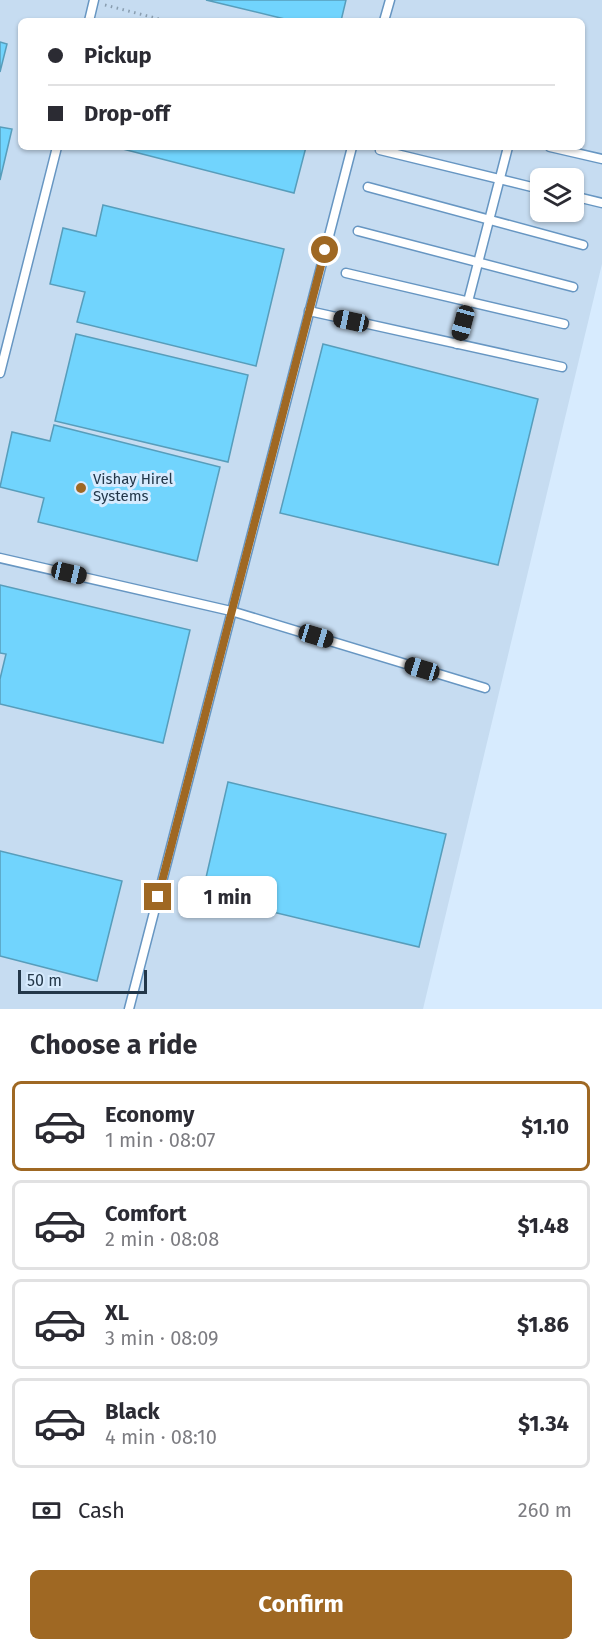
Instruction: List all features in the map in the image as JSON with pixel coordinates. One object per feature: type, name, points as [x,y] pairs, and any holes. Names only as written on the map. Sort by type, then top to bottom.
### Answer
[{"type":"lane","points":[[385,18],[390,0]]},
{"type":"lane","points":[[90,18],[94,1]]},
{"type":"lane","points":[[0,373],[56,150]]},
{"type":"lane","points":[[129,1009],[351,150]]},
{"type":"lane","points":[[380,150],[530,187]]},
{"type":"lane","points":[[457,344],[507,150]]},
{"type":"lane","points":[[563,150],[602,159]]},
{"type":"lane","points":[[368,187],[583,245]]},
{"type":"lane","points":[[584,198],[602,202]]},
{"type":"lane","points":[[358,231],[573,287]]},
{"type":"lane","points":[[346,273],[564,324]]},
{"type":"lane","points":[[309,311],[562,367]]},
{"type":"lane","points":[[0,558],[231,611],[485,688]]},
{"type":"path","points":[[94,1],[156,18]]},
{"type":"shaded area","points":[[0,0],[602,0],[602,264],[423,1009],[0,1009]]},
{"type":"building","points":[[206,0],[346,0],[342,18],[281,18]]},
{"type":"building","points":[[0,42],[7,44],[0,72]]},
{"type":"building","points":[[0,127],[12,129],[0,180]]},
{"type":"building","points":[[127,150],[305,150],[294,193]]},
{"type":"building","points":[[103,205],[284,249],[256,366],[77,322],[85,292],[50,284],[63,228],[96,236]]},
{"type":"building","points":[[76,334],[248,375],[228,462],[55,421]]},
{"type":"building","points":[[323,344],[538,399],[498,565],[280,513]]},
{"type":"building","points":[[54,425],[220,467],[197,561],[38,522],[44,498],[0,487],[12,432],[50,441]]},
{"type":"building","points":[[0,585],[190,630],[163,743],[0,704],[0,679],[6,654],[0,653]]},
{"type":"building","points":[[228,782],[446,834],[419,947],[202,895]]},
{"type":"building","points":[[0,851],[122,881],[97,981],[0,956]]},
{"type":"place","name":"Vishay Hirel Systems","points":[[81,488]]},
{"type":"route","points":[[158,897],[325,250]]}]
